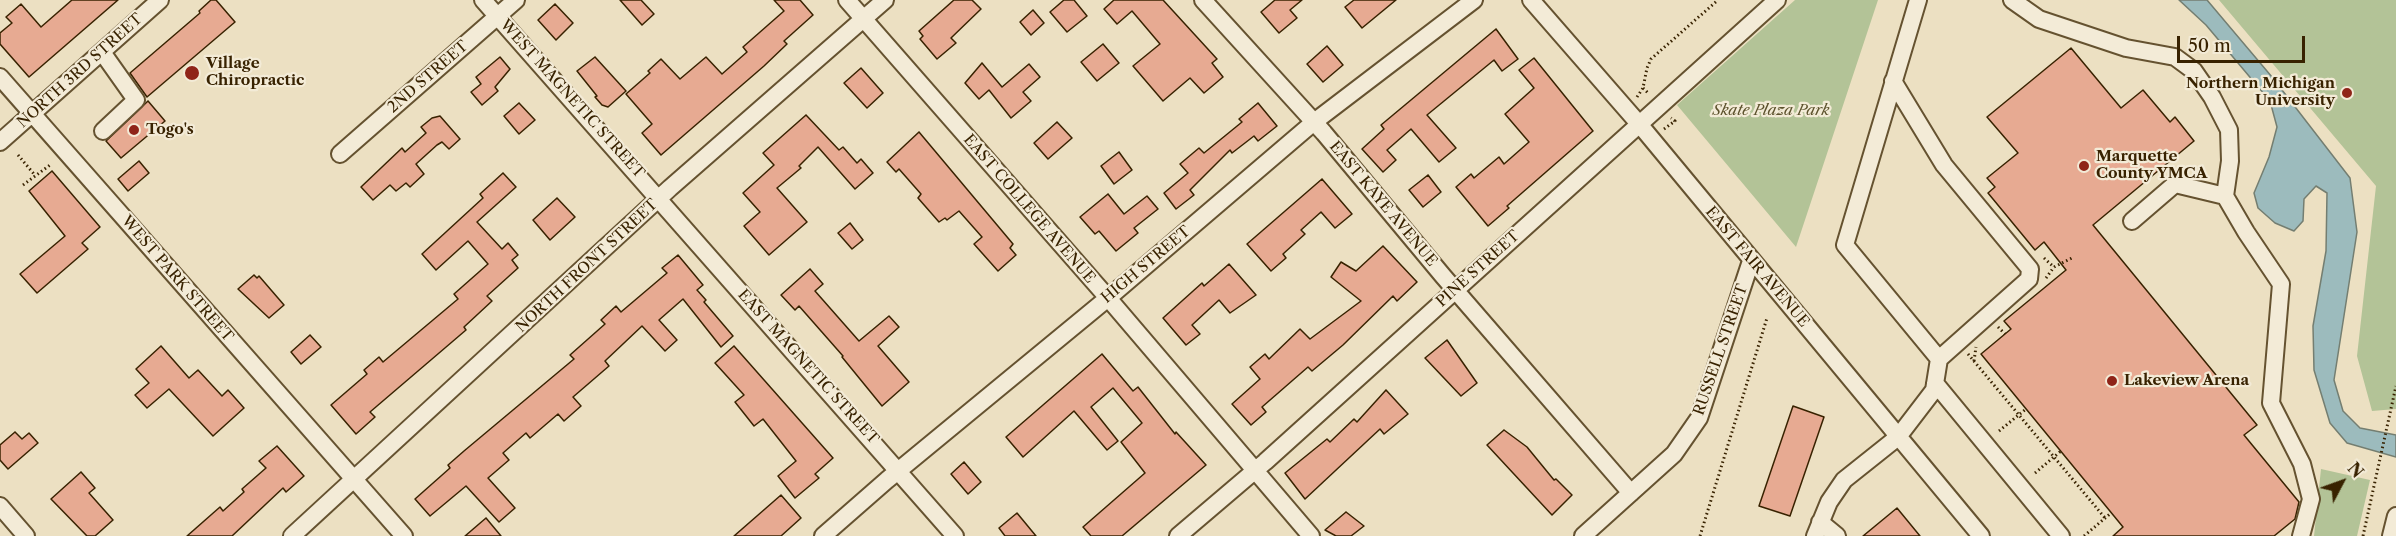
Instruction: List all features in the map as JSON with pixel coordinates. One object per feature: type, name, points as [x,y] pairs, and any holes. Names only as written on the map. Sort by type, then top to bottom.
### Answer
[{"type":"street","name":"NORTH 3RD STREET","points":[[0,142],[160,0]]},
{"type":"street","name":"WEST MAGNETIC STREET","points":[[483,0],[660,198]]},
{"type":"street","name":"2ND STREET","points":[[340,154],[516,0]]},
{"type":"street","name":"EAST COLLEGE AVENUE","points":[[847,0],[1108,297],[1311,536]]},
{"type":"street","name":"NORTH FRONT STREET","points":[[292,536],[660,198],[885,0]]},
{"type":"street","name":"EAST KAYE AVENUE","points":[[1203,0],[1314,122],[1455,290],[1631,493]]},
{"type":"street","name":"HIGH STREET","points":[[824,536],[899,470],[1314,122],[1474,0]]},
{"type":"street","name":"EAST FAIR AVENUE","points":[[1532,0],[1640,125],[1981,536]]},
{"type":"street","name":"PINE STREET","points":[[1178,536],[1254,471],[1777,0]]},
{"type":"street","points":[[1918,0],[1845,245],[1939,359]]},
{"type":"street","points":[[2012,0],[2039,19],[2126,48],[2175,57],[2194,71],[2212,97],[2229,130],[2230,161],[2225,196],[2281,284],[2271,404],[2302,464],[2311,499],[2301,536]]},
{"type":"street","points":[[102,52],[136,100],[103,131]]},
{"type":"street","name":"WEST PARK STREET","points":[[0,77],[404,536]]},
{"type":"street","points":[[1837,536],[1818,529],[1828,502],[1844,480],[1898,437],[1934,390],[1939,359],[2029,279],[2030,269],[1944,165],[1893,81]]},
{"type":"street","points":[[2132,221],[2175,184],[2225,196]]},
{"type":"street","name":"EAST MAGNETIC STREET","points":[[660,198],[955,536]]},
{"type":"street","name":"RUSSELL STREET","points":[[1583,536],[1674,454],[1699,418],[1751,261]]},
{"type":"street","points":[[1935,383],[2061,536]]},
{"type":"street","points":[[0,506],[26,536]]},
{"type":"street","points":[[2391,536],[2396,516]]},
{"type":"path","points":[[1643,88],[1651,59],[1718,0]]},
{"type":"path","points":[[18,155],[34,175]]},
{"type":"path","points":[[22,185],[50,165]]},
{"type":"path","points":[[2040,255],[2054,267],[2072,258]]},
{"type":"path","points":[[1700,536],[1767,318]]},
{"type":"path","points":[[1997,325],[2005,334]]},
{"type":"path","points":[[1967,353],[2105,518]]},
{"type":"path","points":[[2363,536],[2396,386]]},
{"type":"path","points":[[1999,430],[2026,409]]},
{"type":"path","points":[[2035,473],[2061,452]]},
{"type":"path","points":[[2084,536],[2111,513]]},
{"type":"green space","name":"Skate Plaza Park","points":[[1795,0],[1878,0],[1796,247],[1677,105]]},
{"type":"green space","name":"Northern Michigan University","points":[[2219,0],[2396,0],[2396,409],[2372,411],[2357,356],[2376,186]]},
{"type":"green space","points":[[2321,469],[2370,480],[2357,536],[2314,536]]},
{"type":"water","points":[[2179,0],[2207,0],[2272,77],[2350,178],[2357,232],[2334,380],[2343,411],[2360,428],[2396,435],[2396,457],[2347,443],[2330,423],[2314,370],[2313,326],[2326,251],[2327,193],[2316,186],[2304,199],[2303,221],[2294,231],[2275,223],[2258,208],[2254,193],[2269,157],[2277,127],[2270,101],[2206,25]]},
{"type":"building","points":[[72,0],[118,0],[29,77],[0,44],[0,33],[12,23],[6,17],[21,4],[41,27]]},
{"type":"building","points":[[211,0],[216,0],[235,22],[147,97],[130,73],[200,13],[199,11]]},
{"type":"building","points":[[620,0],[641,0],[654,14],[642,25]]},
{"type":"building","points":[[774,0],[800,0],[813,15],[784,41],[787,44],[764,66],[661,155],[642,133],[652,124],[626,94],[650,73],[648,71],[661,59],[680,79],[706,57],[722,74],[747,52],[743,47],[784,11]]},
{"type":"building","points":[[954,0],[972,0],[981,9],[951,38],[956,43],[937,59],[920,39],[923,36],[919,31]]},
{"type":"building","points":[[1064,0],[1074,0],[1087,16],[1067,32],[1050,12]]},
{"type":"building","points":[[1114,0],[1163,0],[1217,59],[1212,63],[1223,77],[1204,93],[1190,78],[1163,101],[1133,66],[1160,44],[1132,11],[1117,24],[1104,9]]},
{"type":"building","points":[[1275,0],[1302,0],[1290,10],[1297,18],[1279,33],[1261,12]]},
{"type":"building","points":[[1354,0],[1396,0],[1362,28],[1345,7]]},
{"type":"building","points":[[555,4],[573,23],[556,40],[538,20]]},
{"type":"building","points":[[1033,10],[1044,23],[1031,35],[1020,22]]},
{"type":"building","points":[[1496,29],[1518,59],[1502,71],[1494,60],[1427,115],[1456,148],[1439,162],[1411,129],[1387,150],[1396,160],[1383,172],[1362,149],[1384,129],[1381,125]]},
{"type":"building","points":[[1103,44],[1119,63],[1097,81],[1081,62]]},
{"type":"building","points":[[1327,46],[1343,65],[1323,82],[1307,64]]},
{"type":"building","name":"Lakeview Arena","points":[[2071,48],[2121,108],[2143,90],[2170,122],[2175,117],[2194,141],[2093,225],[2257,425],[2244,435],[2299,502],[2295,519],[2274,536],[2113,536],[2123,527],[1981,354],[2011,329],[2004,321],[2066,270],[2044,242],[2035,250],[1988,193],[1995,187],[1987,178],[2018,153],[1987,117]]},
{"type":"building","points":[[500,57],[510,69],[495,87],[498,91],[482,105],[471,92],[481,84],[476,77]]},
{"type":"building","points":[[595,57],[626,91],[608,107],[602,105],[595,97],[597,96],[577,71]]},
{"type":"building","points":[[1534,58],[1593,131],[1507,206],[1509,208],[1488,226],[1456,187],[1471,174],[1474,178],[1499,157],[1504,164],[1529,142],[1505,114],[1534,88],[1519,70]]},
{"type":"building","points":[[982,63],[1002,87],[1029,64],[1040,77],[1023,92],[1031,101],[1011,118],[989,90],[979,99],[965,83]]},
{"type":"building","points":[[861,68],[883,93],[867,108],[844,83]]},
{"type":"building","name":"Togo's","points":[[148,101],[165,121],[121,158],[106,141]]},
{"type":"building","points":[[519,103],[535,120],[519,134],[504,116]]},
{"type":"building","points":[[1258,103],[1277,126],[1258,141],[1254,136],[1232,153],[1230,150],[1190,190],[1194,195],[1176,209],[1164,193],[1188,173],[1180,164],[1199,148],[1204,153],[1242,122],[1239,119]]},
{"type":"building","points":[[806,115],[839,150],[843,147],[857,163],[861,159],[873,173],[855,189],[818,147],[799,166],[801,168],[777,188],[807,222],[769,255],[744,226],[760,212],[743,193],[774,165],[763,153]]},
{"type":"building","points":[[440,116],[460,139],[449,149],[442,142],[416,164],[424,174],[410,187],[406,183],[396,191],[390,185],[373,200],[361,187],[402,148],[405,152],[426,133],[421,127],[432,118]]},
{"type":"building","points":[[1057,122],[1072,138],[1048,159],[1034,143]]},
{"type":"building","points":[[919,132],[1013,244],[1010,248],[1016,255],[998,271],[974,244],[982,237],[959,211],[947,220],[945,218],[939,222],[918,198],[921,194],[899,169],[896,172],[887,162]]},
{"type":"building","points":[[1119,152],[1132,170],[1114,184],[1101,166]]},
{"type":"building","points":[[139,161],[149,173],[128,191],[118,179]]},
{"type":"building","points":[[52,171],[100,227],[82,243],[88,249],[37,293],[20,274],[65,236],[29,191]]},
{"type":"building","points":[[503,173],[516,187],[477,222],[502,249],[508,243],[518,255],[512,260],[518,268],[487,296],[492,301],[464,327],[466,330],[370,412],[375,417],[356,434],[331,405],[367,374],[364,370],[379,357],[383,362],[458,299],[454,294],[488,264],[468,241],[436,270],[422,254],[483,198],[480,194]]},
{"type":"building","points":[[1428,175],[1441,192],[1423,207],[1409,190]]},
{"type":"building","points":[[1322,179],[1352,214],[1335,228],[1321,212],[1301,230],[1305,234],[1283,254],[1286,258],[1271,271],[1247,244]]},
{"type":"building","points":[[1108,194],[1124,214],[1147,196],[1158,209],[1134,228],[1138,233],[1116,251],[1099,231],[1095,234],[1080,217]]},
{"type":"building","points":[[557,198],[575,217],[550,240],[533,220]]},
{"type":"building","points":[[850,223],[863,240],[852,249],[838,233]]},
{"type":"building","points":[[1383,246],[1417,282],[1397,301],[1393,296],[1343,345],[1312,371],[1308,367],[1262,407],[1266,412],[1251,425],[1232,404],[1260,379],[1250,367],[1265,354],[1269,359],[1300,329],[1310,339],[1361,301],[1331,277],[1341,262],[1356,271]]},
{"type":"building","points":[[678,255],[703,285],[697,290],[706,300],[704,302],[733,336],[721,347],[683,299],[659,320],[677,340],[665,351],[642,326],[605,361],[609,366],[573,397],[581,406],[564,421],[558,414],[530,438],[526,433],[503,453],[509,460],[488,478],[515,508],[499,522],[466,486],[430,516],[415,499],[450,468],[448,465],[574,359],[570,355],[605,324],[601,320],[616,306],[621,312],[667,273],[662,268]]},
{"type":"building","points":[[1229,264],[1256,295],[1230,313],[1219,300],[1192,325],[1200,334],[1186,345],[1163,318],[1202,283],[1204,286]]},
{"type":"building","points":[[810,269],[823,284],[815,291],[859,341],[889,316],[899,327],[878,346],[909,382],[882,406],[843,356],[799,306],[795,310],[781,295]]},
{"type":"building","points":[[254,275],[257,278],[259,276],[284,305],[269,318],[238,289]]},
{"type":"building","points":[[310,335],[321,347],[301,364],[291,352]]},
{"type":"building","points":[[1447,340],[1477,383],[1461,396],[1425,358]]},
{"type":"building","points":[[161,346],[189,378],[198,370],[222,396],[228,390],[244,408],[213,436],[169,389],[147,408],[135,395],[149,383],[136,369]]},
{"type":"building","points":[[734,346],[833,458],[815,474],[819,478],[795,498],[778,476],[796,461],[763,419],[754,426],[735,402],[744,395],[715,363]]},
{"type":"building","points":[[1102,354],[1133,391],[1138,387],[1175,434],[1176,432],[1206,465],[1122,536],[1091,536],[1083,527],[1145,473],[1121,442],[1142,423],[1113,388],[1091,407],[1118,441],[1107,450],[1074,411],[1023,457],[1006,437]]},
{"type":"building","points":[[1386,390],[1408,414],[1384,434],[1380,429],[1305,499],[1285,473],[1327,439],[1330,442],[1354,419],[1357,422]]},
{"type":"building","points":[[1793,406],[1824,417],[1790,516],[1759,506]]},
{"type":"building","points":[[1504,430],[1527,447],[1554,480],[1556,479],[1572,495],[1552,515],[1487,445]]},
{"type":"building","points":[[15,432],[22,439],[29,433],[38,443],[8,469],[0,460],[0,445]]},
{"type":"building","points":[[277,446],[304,476],[286,492],[283,488],[232,536],[187,536],[220,507],[223,511],[244,492],[242,489],[266,468],[259,461]]},
{"type":"building","points":[[964,462],[981,482],[968,494],[951,474]]},
{"type":"building","points":[[81,472],[95,488],[89,493],[113,520],[95,536],[87,536],[51,499]]},
{"type":"building","points":[[781,495],[801,518],[781,536],[734,536]]},
{"type":"building","points":[[1897,508],[1920,536],[1863,536]]},
{"type":"building","points":[[1346,512],[1364,526],[1351,536],[1336,536],[1325,530]]},
{"type":"building","points":[[1017,513],[1036,536],[1005,536],[999,528]]},
{"type":"building","points":[[486,518],[501,536],[465,536]]},
{"type":"place","name":"Village Chiropractic","points":[[192,73]]},
{"type":"place","name":"Northern Michigan University","points":[[2347,93]]},
{"type":"place","name":"Togo's","points":[[134,130]]},
{"type":"place","name":"Marquette County YMCA","points":[[2084,166]]},
{"type":"place","name":"Lakeview Arena","points":[[2112,381]]}]
